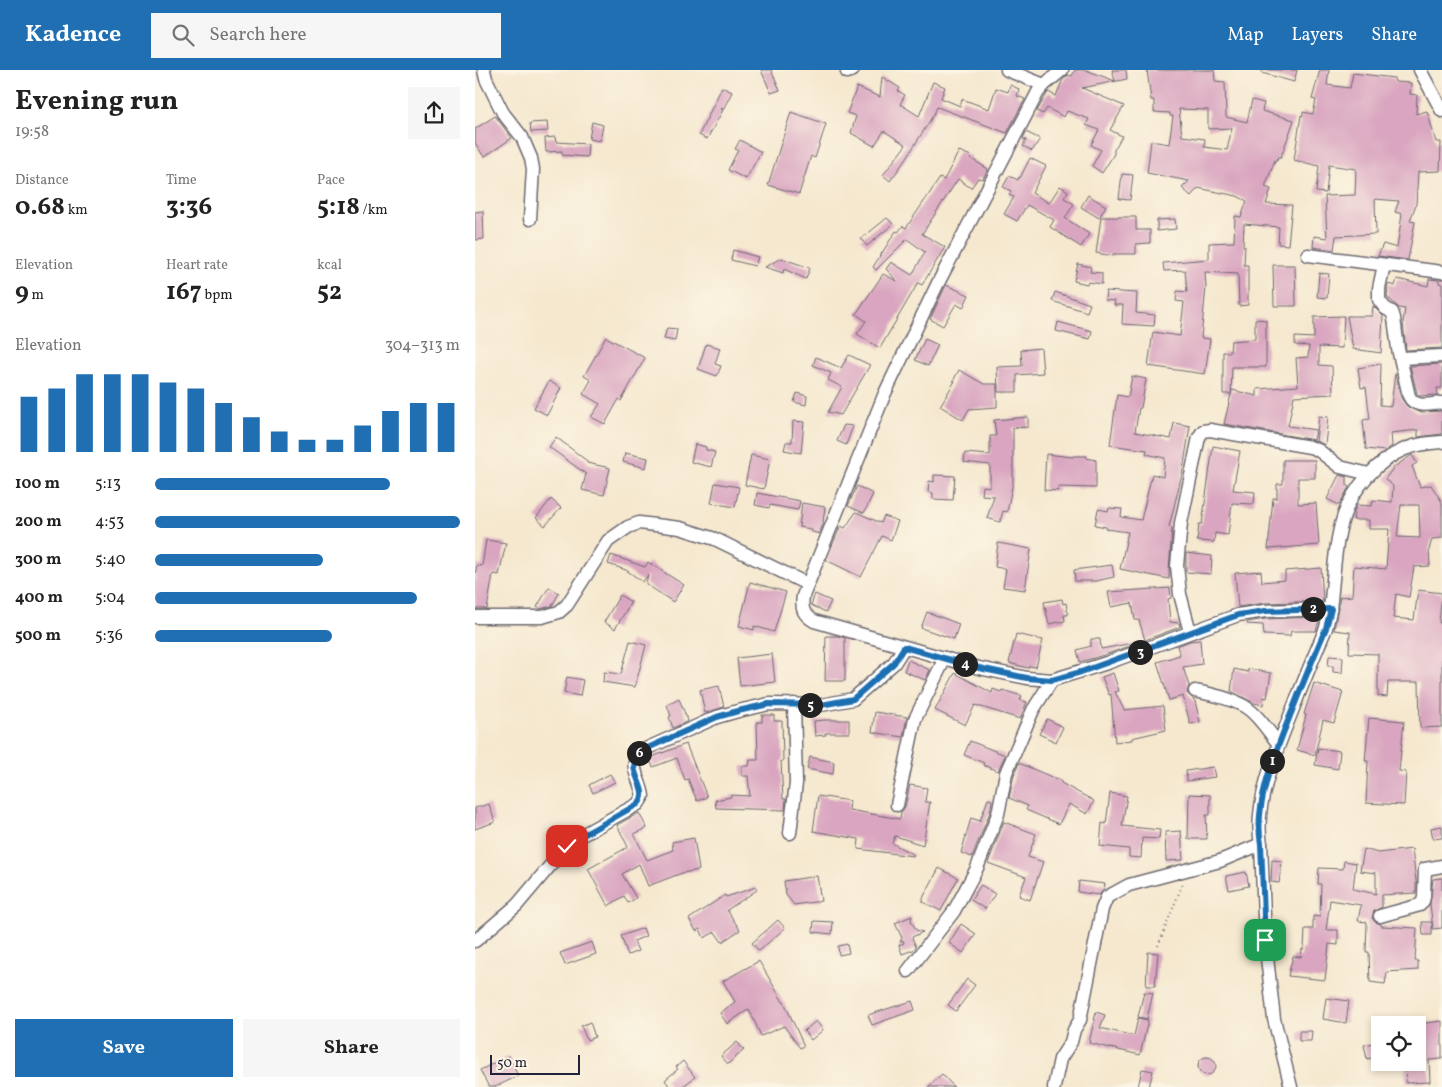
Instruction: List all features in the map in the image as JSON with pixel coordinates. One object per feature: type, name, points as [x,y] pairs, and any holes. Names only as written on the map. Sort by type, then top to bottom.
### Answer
[{"type":"street","points":[[484,70],[503,112],[522,137],[531,158],[533,169],[530,219]]},
{"type":"street","points":[[1007,70],[1044,85]]},
{"type":"street","points":[[1062,70],[1037,92],[1004,160],[937,286],[885,393],[807,584],[801,607],[805,616],[813,621],[979,668],[1027,678],[1052,680],[1090,669],[1247,613],[1331,609]]},
{"type":"street","points":[[1420,70],[1442,111]]},
{"type":"street","points":[[1308,256],[1442,272]]},
{"type":"street","points":[[1384,265],[1379,288],[1379,300],[1385,308],[1392,312],[1394,318],[1398,349],[1411,402],[1417,405],[1442,403]]},
{"type":"street","points":[[1401,358],[1442,356]]},
{"type":"street","points":[[1190,632],[1180,594],[1177,566],[1181,523],[1199,437],[1203,432],[1210,430],[1311,447],[1318,450],[1340,468],[1369,474]]},
{"type":"street","points":[[1291,1087],[1274,1019],[1265,940],[1261,844],[1258,830],[1271,765],[1278,743],[1326,628],[1331,609],[1343,516],[1347,506],[1369,474],[1388,458],[1403,449],[1418,444],[1442,442]]},
{"type":"street","points":[[475,617],[541,618],[559,612],[567,605],[608,541],[628,527],[639,524],[680,528],[715,539],[807,584]]},
{"type":"street","points":[[475,941],[517,905],[571,842],[641,801],[642,790],[633,763],[641,751],[717,717],[731,713],[769,704],[821,705],[853,699],[894,663],[904,647]]},
{"type":"street","points":[[897,805],[915,719],[945,658]]},
{"type":"street","points":[[908,971],[953,911],[977,868],[999,814],[1006,774],[1033,710],[1052,680]]},
{"type":"street","points":[[1195,691],[1216,695],[1241,704],[1252,712],[1278,743]]},
{"type":"street","points":[[790,833],[796,783],[794,704]]},
{"type":"street","points":[[1054,1087],[1060,1059],[1071,1042],[1080,1020],[1102,909],[1107,897],[1129,885],[1220,861],[1261,844]]},
{"type":"street","points":[[1380,916],[1420,905],[1424,897],[1425,869],[1442,866]]},
{"type":"path","points":[[1157,946],[1188,869]]},
{"type":"building","points":[[761,70],[771,70],[780,90],[771,93]]},
{"type":"building","points":[[1075,70],[1086,70],[1115,81],[1112,70],[1126,70],[1127,79],[1082,88],[1124,106],[1110,130],[1122,136],[1114,150],[1114,154],[1102,173],[1092,166],[1101,150],[1091,145],[1099,130],[1086,125],[1089,119],[1067,111],[1064,117],[1047,108],[1043,114],[1037,111],[1048,92],[1056,96],[1062,81],[1068,75],[1072,76]]},
{"type":"building","points":[[1147,70],[1214,70],[1215,81],[1225,82],[1226,117],[1247,122],[1252,100],[1264,103],[1262,111],[1294,120],[1281,157],[1275,160],[1265,187],[1271,189],[1266,204],[1292,205],[1288,245],[1278,244],[1279,227],[1244,224],[1243,246],[1245,246],[1244,265],[1248,265],[1248,305],[1239,306],[1238,274],[1205,272],[1206,287],[1201,338],[1210,339],[1205,374],[1148,366],[1153,332],[1180,336],[1184,302],[1176,301],[1177,291],[1187,292],[1185,270],[1164,271],[1163,263],[1209,259],[1209,243],[1234,242],[1235,216],[1241,217],[1247,201],[1237,196],[1198,188],[1191,196],[1182,188],[1189,181],[1147,173],[1151,141],[1169,144],[1173,116],[1170,116],[1170,113],[1154,112],[1154,100],[1151,100]],"holes":[[[1179,109],[1208,110],[1208,129],[1232,128],[1227,150],[1204,147],[1205,139],[1182,136]]]},
{"type":"building","points":[[1262,70],[1297,70],[1294,82],[1262,73]]},
{"type":"building","points":[[1320,70],[1329,70],[1327,85],[1350,88],[1353,73],[1394,78],[1395,82],[1411,83],[1410,94],[1417,95],[1416,114],[1427,111],[1436,142],[1441,142],[1440,171],[1418,172],[1416,204],[1410,221],[1415,222],[1408,260],[1378,256],[1383,244],[1397,248],[1402,214],[1395,212],[1399,201],[1375,199],[1376,234],[1336,236],[1334,250],[1313,247],[1314,236],[1327,238],[1325,196],[1355,195],[1356,169],[1329,165],[1326,193],[1316,192],[1319,166],[1294,160],[1301,115],[1303,116],[1303,112],[1313,114],[1316,100],[1312,99]]},
{"type":"building","points":[[882,77],[900,88],[898,91],[905,95],[900,104],[919,116],[933,82],[945,87],[941,98],[960,106],[962,99],[989,109],[996,88],[1008,92],[1010,85],[1019,89],[1017,96],[1025,99],[1007,133],[937,107],[906,159],[890,181],[883,175],[906,145],[884,131],[874,146],[851,133],[856,116],[847,113],[857,87],[880,97]]},
{"type":"building","points":[[722,87],[732,92],[724,108],[721,109],[723,110],[707,139],[699,135]]},
{"type":"building","points":[[791,112],[826,124],[815,158],[811,156],[799,194],[768,185]]},
{"type":"building","points":[[495,116],[512,138],[484,157],[475,143],[475,129]]},
{"type":"building","points":[[547,122],[548,131],[531,132],[530,123]]},
{"type":"building","points":[[592,122],[603,125],[600,141],[589,139]]},
{"type":"building","points":[[1026,132],[1040,139],[1032,151],[1023,146],[1026,140],[1023,139]]},
{"type":"building","points":[[555,137],[556,142],[588,144],[587,157],[562,155],[562,151],[546,152],[545,138]]},
{"type":"building","points":[[740,140],[761,152],[746,179],[728,170],[738,150],[735,149]]},
{"type":"building","points":[[959,151],[971,156],[970,158],[988,169],[983,179],[978,178],[971,188],[958,179],[922,234],[945,247],[922,285],[918,283],[880,348],[857,334],[866,321],[856,314],[883,274],[897,281],[886,269],[891,262],[912,275],[925,252],[907,239],[876,270],[873,267],[896,231],[898,232],[903,226],[906,228],[940,178],[944,180]]},
{"type":"building","points":[[1030,158],[1046,166],[1032,193],[1049,203],[1060,186],[1068,191],[1064,198],[1074,204],[1065,218],[1089,234],[1081,247],[1050,227],[1054,220],[1027,205],[1017,221],[1004,214],[1014,197],[1009,195],[1011,191],[1003,187],[1009,176],[1018,180],[1020,178]]},
{"type":"building","points":[[1122,174],[1133,175],[1130,200],[1119,199]]},
{"type":"building","points":[[1088,195],[1106,206],[1099,218],[1081,207]]},
{"type":"building","points":[[483,211],[484,239],[475,240],[475,212]]},
{"type":"building","points":[[1101,217],[1136,217],[1136,230],[1150,230],[1150,243],[1136,244],[1136,254],[1113,254],[1113,256],[1096,253]]},
{"type":"building","points":[[887,218],[893,224],[867,246],[861,239]]},
{"type":"building","points":[[1175,219],[1176,229],[1157,231],[1157,220]]},
{"type":"building","points":[[733,250],[758,257],[755,266],[731,260]]},
{"type":"building","points":[[781,258],[810,268],[806,279],[784,269],[783,273],[765,267]]},
{"type":"building","points":[[1078,264],[1091,267],[1090,272],[1102,273],[1102,284],[1088,282],[1087,284],[1074,281]]},
{"type":"building","points":[[1273,265],[1295,265],[1296,306],[1274,306]]},
{"type":"building","points":[[1319,273],[1329,274],[1327,298],[1317,297]]},
{"type":"building","points":[[1397,279],[1428,286],[1429,279],[1439,280],[1439,283],[1442,284],[1442,348],[1406,350],[1403,322],[1405,309],[1399,308],[1387,297],[1388,284],[1395,286]]},
{"type":"building","points":[[946,285],[969,295],[963,308],[956,304],[943,326],[930,319]]},
{"type":"building","points":[[1106,291],[1137,293],[1136,313],[1155,315],[1154,326],[1122,324],[1123,305],[1114,305],[1115,301],[1105,300]]},
{"type":"building","points":[[1055,292],[1090,304],[1087,312],[1052,301]]},
{"type":"building","points":[[1373,306],[1383,316],[1381,353],[1353,349],[1347,316],[1372,316]]},
{"type":"building","points":[[1344,316],[1342,348],[1319,347],[1319,365],[1332,366],[1333,394],[1294,396],[1288,426],[1316,430],[1314,440],[1224,424],[1232,390],[1257,396],[1257,389],[1298,386],[1296,358],[1308,357],[1309,346],[1295,345],[1295,337],[1314,338],[1314,317]]},
{"type":"building","points":[[1255,319],[1266,320],[1266,367],[1232,367],[1231,394],[1223,394],[1223,352],[1230,352],[1231,341],[1255,339]]},
{"type":"building","points":[[1058,322],[1092,331],[1090,339],[1056,331]]},
{"type":"building","points":[[667,328],[677,329],[675,341],[664,339]]},
{"type":"building","points":[[606,337],[645,358],[621,401],[619,399],[605,424],[591,417],[600,404],[583,394],[591,380],[584,376]]},
{"type":"building","points":[[925,339],[938,345],[928,366],[915,360]]},
{"type":"building","points":[[706,344],[720,348],[715,364],[721,366],[717,376],[698,369]]},
{"type":"building","points":[[1041,348],[1043,373],[1017,375],[1017,392],[998,392],[997,367],[1022,366],[1021,350]]},
{"type":"building","points":[[849,355],[870,365],[841,415],[828,412],[842,387],[828,380],[831,373],[813,365],[816,357],[841,368]]},
{"type":"building","points":[[1381,364],[1380,405],[1391,406],[1395,374],[1401,398],[1407,406],[1418,412],[1442,411],[1442,434],[1418,437],[1418,430],[1391,433],[1392,446],[1385,451],[1366,449],[1363,420],[1370,419],[1366,387],[1361,388],[1358,368]]},
{"type":"building","points":[[1442,364],[1442,388],[1437,388],[1438,395],[1419,396],[1410,366]]},
{"type":"building","points":[[959,370],[984,384],[997,384],[997,407],[969,409],[963,420],[940,406],[955,381],[953,381]]},
{"type":"building","points":[[1132,376],[1146,379],[1135,432],[1171,439],[1174,423],[1190,426],[1183,470],[1169,527],[1172,528],[1169,579],[1120,569],[1128,532],[1106,529],[1106,527],[1095,525],[1098,509],[1108,511],[1109,508],[1122,509],[1121,517],[1141,520],[1152,474],[1163,477],[1165,458],[1146,454],[1147,450],[1110,445],[1117,395],[1128,397]]},
{"type":"building","points":[[549,381],[561,388],[547,415],[534,408]]},
{"type":"building","points":[[797,393],[807,396],[806,405],[794,402]]},
{"type":"building","points":[[1319,416],[1328,417],[1325,445],[1316,441]]},
{"type":"building","points":[[1028,417],[1028,427],[1013,428],[1013,482],[1007,512],[1003,511],[1000,522],[987,518],[994,496],[982,495],[983,486],[990,487],[990,465],[964,462],[965,453],[990,455],[990,436],[996,436],[994,420]]},
{"type":"building","points":[[793,421],[804,422],[801,453],[784,450],[786,442],[792,442]]},
{"type":"building","points":[[844,425],[853,426],[846,445],[837,441]]},
{"type":"building","points":[[556,437],[587,461],[587,463],[610,468],[604,495],[582,490],[586,474],[549,447]]},
{"type":"building","points":[[695,444],[715,452],[711,467],[691,462]]},
{"type":"building","points":[[1213,446],[1240,451],[1233,490],[1255,492],[1254,504],[1232,503],[1228,535],[1215,533],[1214,542],[1197,541],[1199,524],[1202,524]]},
{"type":"building","points":[[625,453],[648,458],[646,468],[623,462]]},
{"type":"building","points":[[1046,454],[1073,457],[1087,456],[1086,458],[1096,460],[1096,488],[1058,487],[1058,491],[1044,490]]},
{"type":"building","points":[[751,455],[770,459],[764,489],[745,485]]},
{"type":"building","points":[[1412,455],[1417,463],[1412,466],[1420,487],[1431,485],[1442,502],[1442,538],[1432,539],[1429,550],[1430,566],[1414,567],[1409,597],[1396,594],[1393,618],[1414,620],[1418,590],[1442,593],[1439,623],[1442,623],[1442,727],[1420,728],[1419,682],[1388,682],[1387,697],[1378,696],[1378,654],[1349,653],[1350,632],[1334,630],[1340,597],[1352,596],[1354,566],[1386,569],[1389,529],[1369,529],[1369,520],[1353,520],[1357,505],[1372,506],[1373,500],[1392,502],[1393,486],[1385,479],[1394,467]],"holes":[[[1401,505],[1419,505],[1420,538],[1397,537]]]},
{"type":"building","points":[[1283,460],[1315,460],[1315,478],[1298,478],[1298,504],[1316,503],[1319,545],[1268,549],[1273,498],[1277,498],[1277,484],[1283,484]]},
{"type":"building","points":[[934,475],[955,476],[953,500],[933,499],[933,493],[928,492],[929,481],[934,482]]},
{"type":"building","points":[[1339,475],[1347,477],[1347,486],[1349,487],[1339,505],[1327,499]]},
{"type":"building","points":[[715,483],[739,487],[735,507],[711,503]]},
{"type":"building","points":[[857,486],[873,494],[864,513],[848,506]]},
{"type":"building","points":[[757,493],[800,501],[798,510],[770,505],[769,508],[755,505]]},
{"type":"building","points":[[551,499],[561,508],[545,526],[536,518]]},
{"type":"building","points":[[802,503],[825,507],[824,522],[819,534],[810,531],[811,529],[799,527]]},
{"type":"building","points":[[856,512],[881,523],[884,516],[898,521],[891,540],[882,536],[861,577],[826,560],[840,527],[845,528]]},
{"type":"building","points":[[486,540],[506,543],[499,575],[493,574],[487,609],[475,609],[475,574],[477,565],[482,566]]},
{"type":"building","points":[[998,543],[1031,549],[1025,590],[1003,587],[1006,569],[995,567]]},
{"type":"building","points":[[1186,553],[1212,556],[1211,574],[1186,572]]},
{"type":"building","points":[[611,555],[645,567],[648,562],[684,585],[673,602],[646,584],[648,575],[643,582],[626,570],[608,564]]},
{"type":"building","points":[[1112,565],[1114,577],[1096,581],[1075,581],[1074,570]]},
{"type":"building","points":[[1321,568],[1323,601],[1265,603],[1238,607],[1235,573],[1261,571],[1262,582],[1285,580],[1285,571]]},
{"type":"building","points":[[750,582],[786,592],[774,632],[754,626],[754,630],[739,626]]},
{"type":"building","points":[[549,587],[559,593],[552,606],[540,609],[537,607]]},
{"type":"building","points":[[1170,588],[1171,598],[1168,599],[1170,622],[1179,623],[1180,627],[1145,640],[1139,620],[1135,620],[1132,603],[1111,607],[1108,592]]},
{"type":"building","points":[[815,594],[831,601],[826,612],[811,605]]},
{"type":"building","points":[[620,595],[631,602],[615,629],[604,622]]},
{"type":"building","points":[[1062,599],[1063,604],[1066,603],[1068,615],[1064,615],[1065,621],[1049,624],[1044,602]]},
{"type":"building","points":[[927,612],[959,624],[954,639],[921,628]]},
{"type":"building","points":[[1320,617],[1316,631],[1291,631],[1290,636],[1264,635],[1263,625],[1247,624],[1247,622],[1266,619]]},
{"type":"building","points":[[1016,634],[1043,640],[1036,667],[1029,666],[1028,668],[1009,663]]},
{"type":"building","points":[[826,636],[845,638],[845,681],[825,681]]},
{"type":"building","points":[[1091,639],[1100,639],[1101,649],[1144,641],[1080,662],[1077,650],[1091,646]]},
{"type":"building","points":[[1200,640],[1202,664],[1183,667],[1189,686],[1187,693],[1195,701],[1200,722],[1190,724],[1183,696],[1169,700],[1157,662],[1180,655],[1177,646],[1190,641]]},
{"type":"building","points":[[630,641],[646,645],[635,687],[603,682],[604,672],[621,674]]},
{"type":"building","points":[[772,654],[775,682],[740,686],[737,658]]},
{"type":"building","points":[[1329,656],[1343,657],[1342,673],[1333,672],[1333,666],[1328,666]]},
{"type":"building","points":[[908,660],[930,670],[925,680],[904,671]]},
{"type":"building","points":[[1234,669],[1248,672],[1248,669],[1271,673],[1267,698],[1264,697],[1263,705],[1254,703],[1231,691]]},
{"type":"building","points":[[955,673],[992,693],[993,689],[1022,696],[1020,700],[1027,702],[1020,719],[975,705],[965,725],[935,710]]},
{"type":"building","points":[[1113,673],[1119,691],[1115,692],[1124,710],[1163,706],[1166,730],[1132,738],[1132,740],[1115,742],[1111,694],[1109,695],[1102,677]]},
{"type":"building","points":[[567,677],[583,680],[580,696],[564,693]]},
{"type":"building","points":[[1314,683],[1343,692],[1334,723],[1323,720],[1315,755],[1297,750],[1306,715],[1304,714]]},
{"type":"building","points":[[719,686],[724,707],[705,713],[700,690]]},
{"type":"building","points":[[679,699],[688,721],[673,728],[667,705]]},
{"type":"building","points":[[875,712],[907,717],[903,737],[872,732]]},
{"type":"building","points":[[762,715],[774,715],[774,721],[782,721],[783,761],[781,761],[783,799],[786,799],[785,810],[716,808],[715,800],[731,797],[731,795],[750,796],[748,776],[742,776],[742,766],[749,766],[750,760],[758,760],[757,722],[762,722]]},
{"type":"building","points":[[1369,718],[1404,721],[1399,771],[1406,772],[1404,805],[1366,803],[1368,761],[1365,761]]},
{"type":"building","points":[[1047,719],[1063,727],[1056,742],[1039,734]]},
{"type":"building","points":[[849,720],[849,733],[825,733],[826,735],[815,736],[814,721]]},
{"type":"building","points":[[970,741],[1005,755],[998,771],[964,755]]},
{"type":"building","points":[[686,744],[707,797],[697,801],[688,779],[685,780],[677,758],[653,767],[649,758]]},
{"type":"building","points":[[1318,748],[1340,751],[1338,769],[1315,765]]},
{"type":"building","points":[[810,757],[834,762],[833,774],[807,769]]},
{"type":"building","points":[[1019,763],[1061,781],[1061,783],[1094,801],[1087,814],[1069,804],[1059,824],[1026,810],[1028,806],[1009,798],[1014,775]]},
{"type":"building","points":[[1213,767],[1215,777],[1187,781],[1186,771]]},
{"type":"building","points":[[610,774],[615,782],[593,793],[589,785]]},
{"type":"building","points":[[910,785],[927,788],[925,802],[930,802],[923,845],[895,836],[892,843],[913,856],[858,849],[859,839],[813,831],[818,796],[850,801],[849,810],[900,819]]},
{"type":"building","points":[[1110,793],[1127,796],[1122,826],[1160,830],[1159,839],[1142,838],[1141,858],[1129,857],[1129,849],[1100,846],[1102,823],[1106,824]]},
{"type":"building","points":[[1189,794],[1210,795],[1210,815],[1206,815],[1207,839],[1188,839]]},
{"type":"building","points":[[988,799],[992,800],[990,812],[972,857],[961,853],[971,818],[980,821]]},
{"type":"building","points":[[489,804],[495,822],[475,829],[475,808]]},
{"type":"building","points":[[639,813],[647,828],[634,834],[647,860],[673,850],[672,842],[694,838],[699,870],[682,873],[648,886],[639,864],[622,874],[636,898],[628,903],[624,896],[608,906],[588,869],[628,847],[617,825]]},
{"type":"building","points":[[1004,822],[1036,834],[1028,857],[1043,862],[1030,900],[1019,896],[1026,877],[988,863]]},
{"type":"building","points":[[1442,826],[1442,838],[1433,839],[1431,828]]},
{"type":"building","points":[[1181,831],[1183,860],[1166,861],[1165,832]]},
{"type":"building","points":[[1364,849],[1378,853],[1412,849],[1416,893],[1382,895],[1382,907],[1374,911],[1372,918],[1381,926],[1417,928],[1415,961],[1418,961],[1418,970],[1387,972],[1385,984],[1370,982],[1369,952],[1366,952],[1367,922],[1358,921],[1361,905],[1330,900],[1326,930],[1338,930],[1338,945],[1329,944],[1325,980],[1288,976],[1293,956],[1301,957],[1302,949],[1304,949],[1305,929],[1313,929],[1313,916],[1320,917],[1321,884],[1318,884],[1319,868],[1343,869],[1344,861],[1356,863],[1353,889],[1376,894],[1376,873],[1360,871]]},
{"type":"building","points":[[1272,860],[1282,861],[1279,883],[1271,882]]},
{"type":"building","points":[[939,868],[958,878],[941,911],[923,902],[923,898]]},
{"type":"building","points":[[1246,872],[1249,886],[1229,890],[1226,876]]},
{"type":"building","points":[[817,876],[821,901],[794,905],[786,895],[784,881]]},
{"type":"building","points":[[1442,878],[1442,928],[1433,929],[1430,904],[1433,879]]},
{"type":"building","points":[[1079,881],[1105,884],[1104,889],[1099,895],[1078,892]]},
{"type":"building","points":[[981,885],[995,894],[985,909],[971,900]]},
{"type":"building","points":[[756,887],[757,890],[727,910],[740,930],[722,942],[715,932],[704,938],[700,929],[696,931],[689,919],[725,895],[726,897]]},
{"type":"building","points":[[912,916],[911,920],[916,930],[923,932],[912,937],[916,947],[902,954],[899,945],[904,943],[903,940],[900,942],[902,938],[895,923]]},
{"type":"building","points":[[778,920],[785,928],[759,951],[752,943]]},
{"type":"building","points":[[814,921],[833,922],[832,934],[813,932]]},
{"type":"building","points":[[1422,922],[1432,922],[1432,935],[1423,935]]},
{"type":"building","points":[[961,924],[976,934],[963,953],[949,943]]},
{"type":"building","points":[[643,928],[646,936],[634,941],[638,951],[628,955],[621,936]]},
{"type":"building","points":[[592,942],[596,954],[565,965],[560,953]]},
{"type":"building","points":[[847,944],[849,953],[839,955],[838,946]]},
{"type":"building","points":[[1148,952],[1158,953],[1155,986],[1146,986]]},
{"type":"building","points":[[759,961],[784,1002],[804,1046],[800,1048],[784,1026],[761,1036],[749,1009],[727,1024],[720,1013],[735,1002],[723,981]]},
{"type":"building","points":[[967,979],[975,985],[956,1011],[948,1005]]},
{"type":"building","points":[[1144,992],[1153,993],[1147,1019],[1138,1017]]},
{"type":"building","points":[[1326,998],[1349,1001],[1346,1023],[1323,1019]]},
{"type":"building","points":[[912,1001],[915,1010],[872,1025],[868,1015]]},
{"type":"building","points":[[1096,1012],[1105,1015],[1100,1028],[1134,1036],[1138,1018],[1148,1020],[1140,1055],[1089,1043]]},
{"type":"building","points":[[816,1021],[823,1030],[811,1040],[804,1031]]},
{"type":"building","points":[[1442,1021],[1442,1059],[1429,1060],[1430,1082],[1406,1083],[1405,1071],[1426,1071],[1426,1023]]},
{"type":"building","points":[[590,1022],[595,1037],[587,1040],[581,1026]]},
{"type":"building","points":[[1299,1031],[1312,1031],[1311,1041],[1299,1041]]},
{"type":"building","points":[[737,1042],[744,1050],[728,1064],[721,1056]]},
{"type":"building","points":[[1371,1044],[1371,1058],[1367,1059],[1364,1045]]},
{"type":"building","points":[[509,1056],[518,1076],[495,1087],[489,1087],[480,1070]]},
{"type":"building","points":[[1207,1057],[1213,1060],[1216,1066],[1213,1072],[1207,1075],[1201,1072],[1198,1066],[1201,1060]]},
{"type":"building","points":[[683,1061],[695,1077],[682,1087],[670,1087],[665,1080],[678,1069],[676,1067]]},
{"type":"building","points":[[1142,1069],[1153,1071],[1149,1087],[1138,1087]]},
{"type":"building","points":[[942,1074],[954,1087],[928,1087]]},
{"type":"route","points":[[567,846],[641,801],[643,796],[642,790],[633,763],[641,751],[717,717],[738,711],[769,704],[821,705],[853,699],[894,663],[904,647],[979,668],[1027,678],[1052,680],[1081,672],[1238,615],[1265,611],[1331,609],[1326,628],[1278,743],[1261,811],[1258,830],[1261,844],[1265,940]]}]
